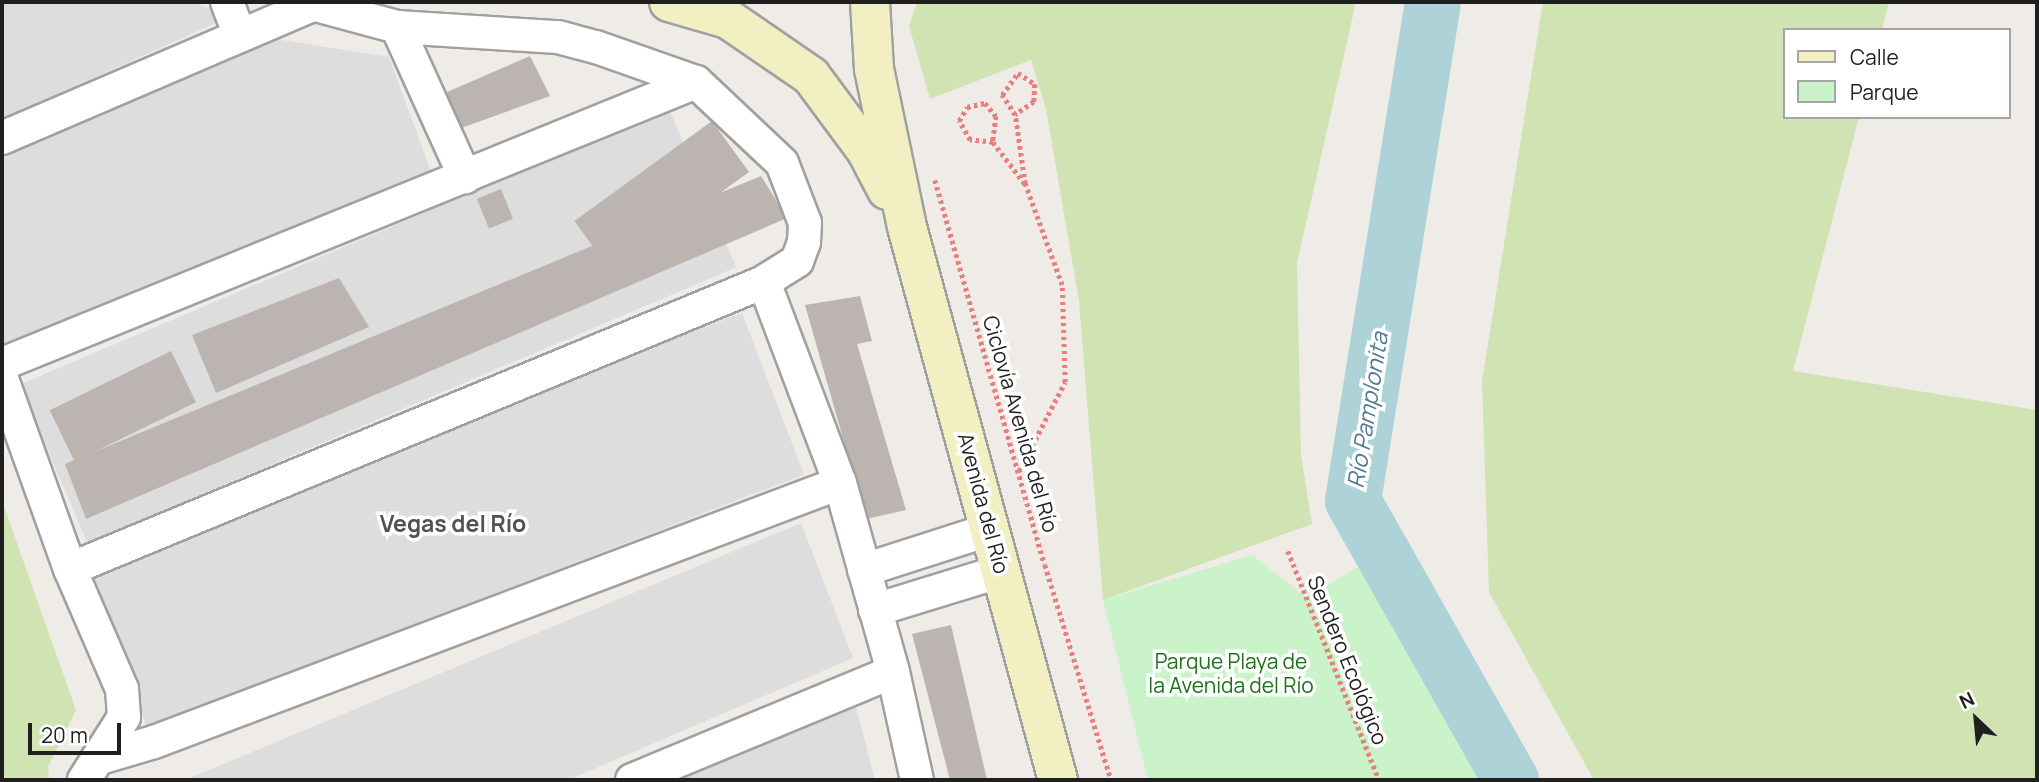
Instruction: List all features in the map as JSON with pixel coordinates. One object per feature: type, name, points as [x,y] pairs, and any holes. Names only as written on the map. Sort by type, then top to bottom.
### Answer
[{"type":"main road","name":"Avenida del Río","points":[[669,2],[728,19],[811,76],[866,150],[907,227]]},
{"type":"main road","name":"Avenida del Río","points":[[870,2],[874,69],[907,227],[992,529],[1058,780]]},
{"type":"street","points":[[227,2],[240,36]]},
{"type":"street","points":[[2,138],[240,36],[308,3],[397,27],[558,37],[696,82],[782,163],[801,206],[805,233],[797,261],[764,282],[70,569]]},
{"type":"street","points":[[397,27],[465,177]]},
{"type":"street","points":[[2,364],[696,82]]},
{"type":"street","points":[[764,282],[840,483],[893,672],[917,780]]},
{"type":"street","points":[[2,379],[70,569],[122,689],[124,717],[91,770]]},
{"type":"street","points":[[91,770],[167,737],[840,483]]},
{"type":"street","points":[[864,570],[992,529]]},
{"type":"street","points":[[876,610],[1002,571]]},
{"type":"street","points":[[632,780],[893,672]]},
{"type":"path","points":[[1015,115],[1034,102],[1035,84],[1018,73],[1002,95],[1015,115],[1025,184],[1062,285],[1065,382],[1018,472]]},
{"type":"path","points":[[993,142],[970,140],[959,121],[967,107],[985,103],[996,116],[993,142],[1025,184]]},
{"type":"path","name":"Ciclovía Avenida del Río","points":[[935,178],[1018,472],[1111,780]]},
{"type":"path","name":"Sendero Ecológico","points":[[1288,551],[1379,780]]},
{"type":"shaded area","points":[[2,2],[196,2],[227,18],[2,119]]},
{"type":"shaded area","points":[[269,38],[389,57],[432,174],[5,346],[2,336],[2,158]]},
{"type":"shaded area","points":[[669,109],[736,267],[87,543],[20,384]]},
{"type":"shaded area","points":[[742,313],[804,475],[147,727],[85,565]]},
{"type":"shaded area","points":[[801,523],[853,658],[568,780],[185,780]]},
{"type":"shaded area","points":[[856,706],[875,780],[677,780]]},
{"type":"green space","points":[[917,2],[1356,2],[1297,263],[1301,455],[1312,524],[1103,600],[1079,301],[1046,109],[1031,60],[930,99],[909,26]]},
{"type":"green space","points":[[1543,2],[1889,2],[1882,28],[1784,28],[1784,119],[1858,119],[1793,371],[2037,410],[2037,780],[1594,780],[1489,592],[1482,381]]},
{"type":"green space","points":[[2,501],[76,710],[48,767],[49,780],[2,780]]},
{"type":"green space","name":"Parque Playa de la Avenida del Río","points":[[1252,555],[1306,597],[1362,565],[1479,780],[1148,780],[1103,600]]},
{"type":"building","points":[[530,56],[550,96],[461,128],[447,92]]},
{"type":"building","points":[[712,121],[749,172],[611,272],[574,221]]},
{"type":"building","points":[[761,176],[787,218],[86,519],[65,464]]},
{"type":"building","points":[[501,189],[513,219],[489,228],[477,199]]},
{"type":"building","points":[[339,278],[369,327],[216,393],[192,335]]},
{"type":"building","points":[[860,296],[872,341],[857,344],[906,510],[866,519],[805,305]]},
{"type":"building","points":[[171,351],[196,402],[75,461],[50,410]]},
{"type":"building","points":[[951,625],[987,780],[950,780],[912,634]]},
{"type":"waterway","name":"Río Pamplonita","points":[[1433,2],[1353,501],[1511,780]]},
{"type":"district","name":"Vegas del Río","points":[[453,523]]}]
